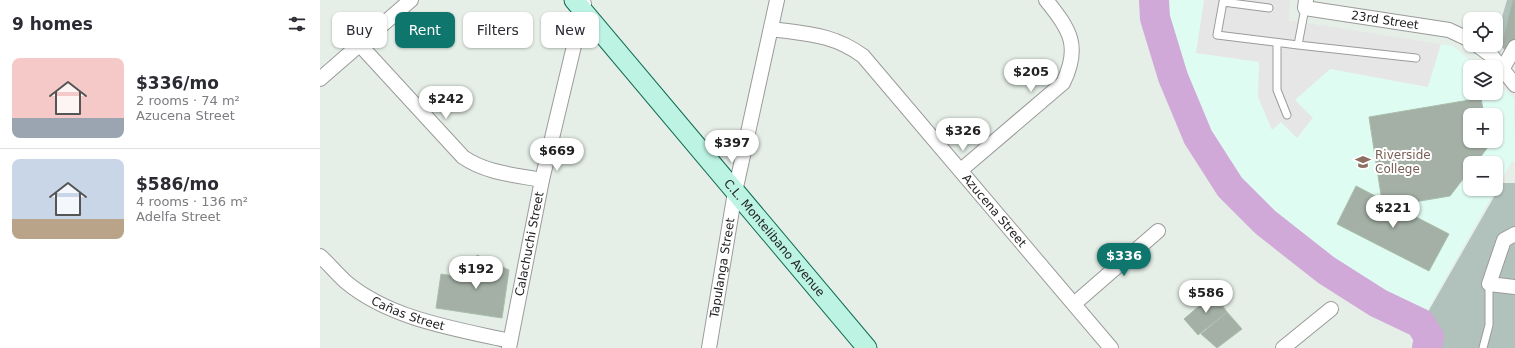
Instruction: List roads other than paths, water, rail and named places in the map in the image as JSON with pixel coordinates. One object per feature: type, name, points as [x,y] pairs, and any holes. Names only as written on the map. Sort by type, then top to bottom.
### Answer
[{"type":"street","points":[[387,21],[411,0]]},
{"type":"street","name":"Tapulanga Street","points":[[709,348],[735,192],[772,29],[777,0]]},
{"type":"street","points":[[961,170],[1063,83],[1070,68],[1071,38],[1065,23],[1046,0]]},
{"type":"street","name":"Calachuchi Street","points":[[510,345],[542,180],[580,3]]},
{"type":"street","name":"C.L. Montelibano Avenue","points":[[580,3],[735,192],[867,348]]},
{"type":"street","name":"23rd Street","points":[[1306,4],[1449,30],[1463,37]]},
{"type":"street","name":"Azucena Street","points":[[772,29],[830,38],[848,45],[863,56],[1111,348]]},
{"type":"street","points":[[1515,47],[1503,68],[1515,85]]},
{"type":"street","points":[[320,79],[356,48]]},
{"type":"street","points":[[363,48],[463,157],[475,165],[489,170],[542,180]]},
{"type":"street","points":[[1487,52],[1496,60]]},
{"type":"street","points":[[1074,304],[1158,231]]},
{"type":"street","points":[[1515,234],[1504,240],[1489,284],[1515,287]]},
{"type":"street","name":"Cañas Street","points":[[320,256],[347,282],[374,300],[417,319],[510,345]]},
{"type":"street","points":[[1283,348],[1331,309]]},
{"type":"lane","points":[[1269,8],[1223,2],[1217,35],[1416,58]]},
{"type":"lane","points":[[1298,45],[1306,4]]},
{"type":"lane","points":[[1276,43],[1277,90],[1287,115]]},
{"type":"lane","points":[[1483,348],[1488,325],[1489,284]]},
{"type":"waterway","points":[[1154,0],[1155,18],[1173,77],[1198,137],[1230,187],[1265,222],[1326,270],[1378,303],[1420,323],[1429,337],[1427,348]]},
{"type":"place","name":"Riverside College","points":[[1363,162]]}]
